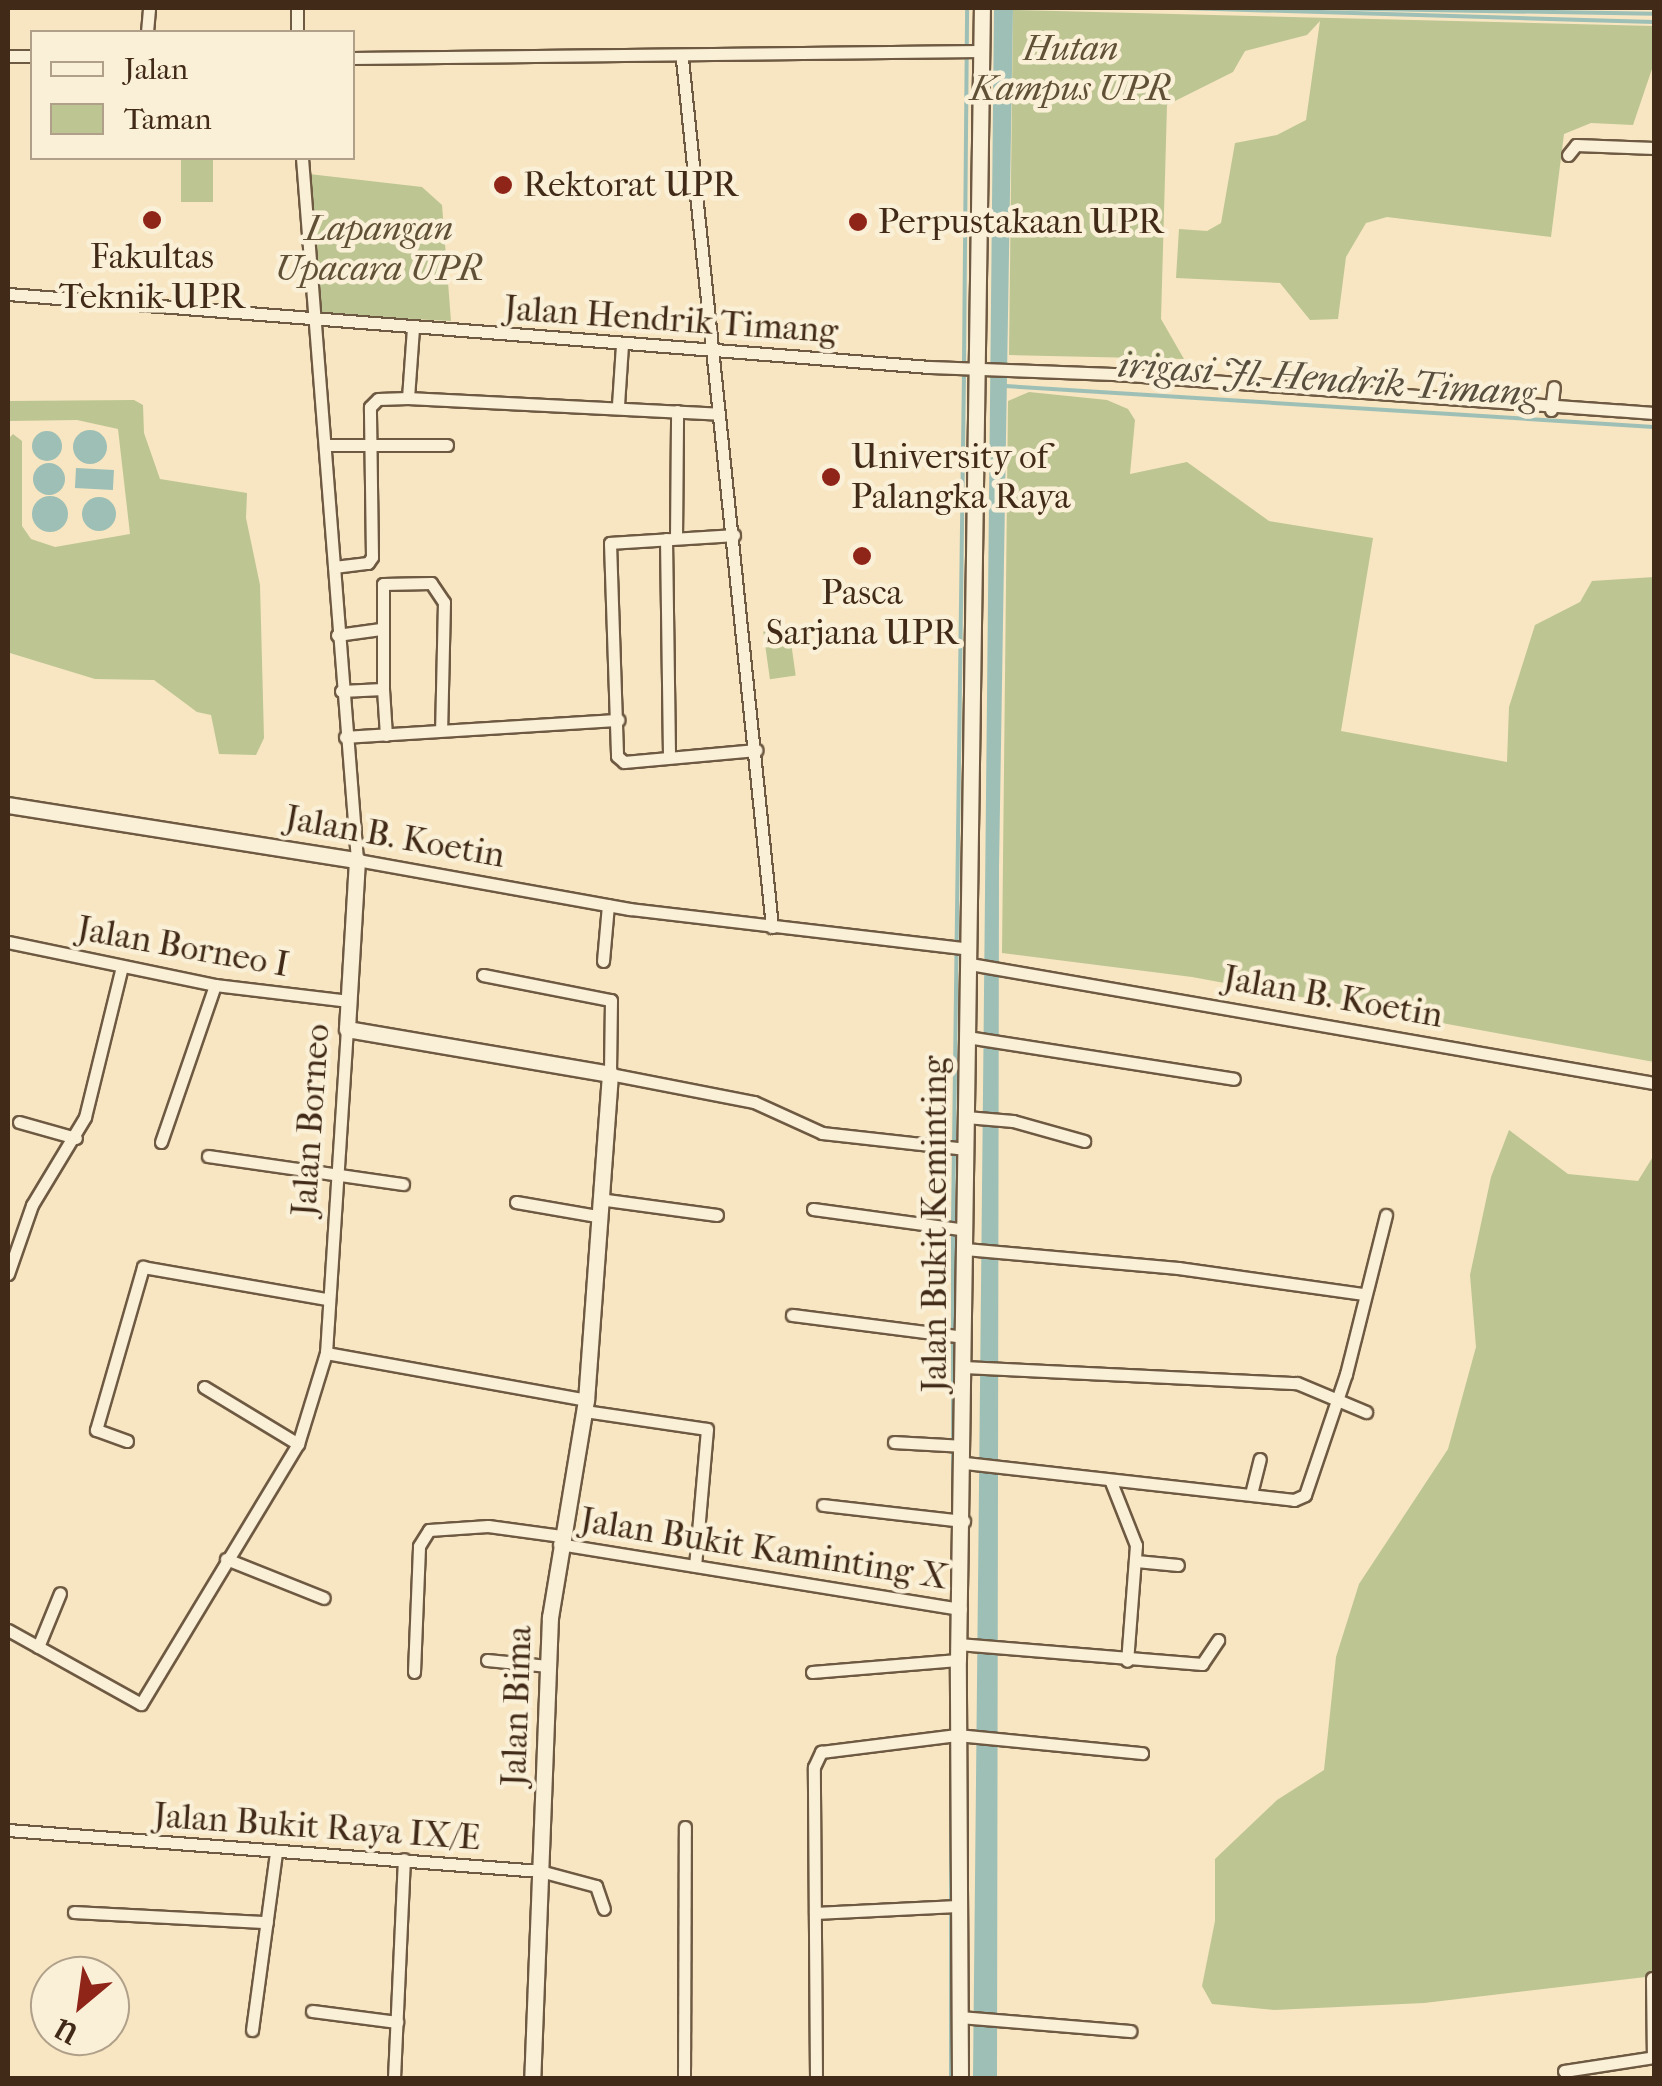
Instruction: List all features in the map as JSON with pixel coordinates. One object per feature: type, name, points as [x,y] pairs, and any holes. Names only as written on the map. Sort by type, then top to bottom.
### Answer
[{"type":"main road","name":"Jalan Bukit Keminting","points":[[960,2078],[966,2018],[958,1906],[958,1652],[964,1521],[971,1464],[963,1446],[972,1367],[963,1337],[973,1250],[966,1230],[966,1116],[975,1038],[982,8]]},
{"type":"main road","name":"Jalan B. Koetin","points":[[8,805],[357,860]]},
{"type":"main road","name":"Jalan Borneo","points":[[347,1029],[357,860]]},
{"type":"main road","points":[[347,1029],[610,1074]]},
{"type":"main road","name":"Jalan Bima","points":[[532,2078],[548,1666],[560,1540],[585,1405],[610,1074]]},
{"type":"street","points":[[355,58],[682,60],[980,51]]},
{"type":"street","points":[[682,60],[772,926]]},
{"type":"street","points":[[1568,155],[1576,145],[1654,148]]},
{"type":"street","points":[[302,160],[357,860]]},
{"type":"street","name":"Jalan Hendrik Timang","points":[[8,294],[622,344],[1551,410]]},
{"type":"street","points":[[408,398],[413,328]]},
{"type":"street","points":[[618,405],[622,344]]},
{"type":"street","points":[[1554,387],[1551,410],[1654,413]]},
{"type":"street","points":[[334,567],[368,563],[372,557],[368,443],[372,402],[408,398],[618,405],[719,414]]},
{"type":"street","points":[[668,756],[677,410]]},
{"type":"street","points":[[324,445],[447,445]]},
{"type":"street","points":[[734,535],[614,540],[608,549],[620,760],[756,750]]},
{"type":"street","points":[[386,735],[381,629],[384,584],[431,582],[443,592],[442,730]]},
{"type":"street","points":[[338,634],[381,629]]},
{"type":"street","points":[[341,691],[383,689]]},
{"type":"street","points":[[345,737],[618,720]]},
{"type":"street","name":"Jalan B. Koetin","points":[[357,860],[608,905],[772,926],[975,960],[1002,969],[1654,1083]]},
{"type":"street","points":[[603,961],[608,905]]},
{"type":"street","name":"Jalan Borneo I","points":[[8,942],[215,985],[349,1002]]},
{"type":"street","points":[[8,1274],[32,1205],[76,1138],[122,966]]},
{"type":"street","points":[[483,975],[611,1000],[610,1074],[754,1102],[822,1134],[966,1149]]},
{"type":"street","points":[[161,1142],[215,985]]},
{"type":"street","name":"Jalan Borneo","points":[[38,1647],[142,1704],[298,1444],[326,1353],[347,1029]]},
{"type":"street","points":[[975,1038],[1234,1079]]},
{"type":"street","points":[[966,1116],[982,1123],[1014,1121],[1084,1141]]},
{"type":"street","points":[[19,1122],[76,1138]]},
{"type":"street","points":[[208,1156],[402,1184]]},
{"type":"street","points":[[599,1199],[717,1215]]},
{"type":"street","points":[[516,1202],[598,1216]]},
{"type":"street","points":[[813,1209],[966,1230]]},
{"type":"street","points":[[971,1464],[1294,1500],[1306,1495],[1334,1398],[1346,1374],[1362,1294],[1386,1215]]},
{"type":"street","points":[[973,1250],[1178,1268],[1362,1294]]},
{"type":"street","points":[[127,1441],[96,1430],[143,1266],[328,1299]]},
{"type":"street","points":[[792,1315],[963,1337]]},
{"type":"street","points":[[326,1353],[707,1429],[695,1565]]},
{"type":"street","points":[[972,1367],[1297,1382],[1366,1412]]},
{"type":"street","points":[[204,1387],[298,1444]]},
{"type":"street","points":[[894,1442],[963,1446]]},
{"type":"street","points":[[1251,1494],[1260,1459]]},
{"type":"street","points":[[1111,1482],[1134,1526],[1136,1561],[1127,1660]]},
{"type":"street","points":[[823,1506],[964,1521]]},
{"type":"street","name":"Jalan Bukit Kaminting X","points":[[414,1672],[419,1546],[429,1530],[470,1526],[961,1609]]},
{"type":"street","points":[[226,1559],[324,1598]]},
{"type":"street","points":[[1136,1561],[1178,1565]]},
{"type":"street","points":[[8,1630],[38,1647],[60,1593]]},
{"type":"street","points":[[812,1672],[976,1647],[1202,1664],[1218,1640]]},
{"type":"street","points":[[487,1660],[548,1666]]},
{"type":"street","points":[[816,2078],[814,1767],[829,1748],[958,1735],[1142,1753]]},
{"type":"street","points":[[684,1827],[684,2078]]},
{"type":"street","name":"Jalan Bukit Raya IX/E","points":[[8,1830],[540,1871],[596,1886],[604,1909]]},
{"type":"street","points":[[252,2030],[276,1852]]},
{"type":"street","points":[[394,2078],[404,1859]]},
{"type":"street","points":[[815,1914],[958,1906]]},
{"type":"street","points":[[74,1912],[267,1922]]},
{"type":"street","points":[[1564,2072],[1654,2057],[1652,1978]]},
{"type":"street","points":[[312,2012],[396,2022]]},
{"type":"street","points":[[966,2018],[1130,2031]]},
{"type":"green space","name":"Hutan Kampus UPR","points":[[1013,10],[1654,26],[1654,63],[1633,125],[1591,123],[1564,134],[1551,237],[1387,217],[1366,223],[1346,257],[1338,319],[1310,320],[1280,283],[1176,278],[1179,229],[1207,231],[1221,223],[1235,143],[1277,135],[1306,120],[1320,21],[1307,35],[1245,51],[1233,72],[1167,105],[1161,319],[1184,359],[1009,355]]},
{"type":"green space","points":[[181,160],[213,160],[213,202],[181,202]]},
{"type":"green space","name":"Lapangan Upacara UPR","points":[[309,174],[422,187],[442,205],[451,321],[316,314]]},
{"type":"green space","points":[[1029,392],[1107,400],[1128,409],[1135,420],[1130,474],[1187,462],[1269,521],[1373,538],[1341,731],[1507,762],[1509,707],[1535,625],[1580,602],[1592,581],[1654,577],[1654,1062],[1192,977],[1002,953],[1008,401]]},
{"type":"green space","points":[[134,400],[143,405],[144,433],[160,479],[247,493],[246,518],[260,585],[264,738],[256,755],[219,754],[211,715],[197,712],[154,680],[95,679],[10,653],[8,439],[13,434],[22,441],[22,526],[31,539],[55,547],[130,534],[118,429],[77,420],[8,421],[8,401]]},
{"type":"green space","points":[[789,628],[796,676],[770,679],[763,632]]},
{"type":"green space","points":[[1509,1130],[1568,1174],[1638,1181],[1654,1155],[1654,1976],[1424,2003],[1274,2010],[1212,2004],[1202,1986],[1215,1921],[1215,1859],[1277,1800],[1324,1770],[1336,1657],[1359,1584],[1448,1449],[1476,1347],[1470,1275],[1491,1177]]},
{"type":"water","points":[[994,8],[1013,8],[999,868],[997,2078],[973,2078]]},
{"type":"water","points":[[90,430],[102,435],[107,447],[102,459],[90,464],[78,459],[73,447],[78,435]]},
{"type":"water","points":[[47,431],[58,435],[62,446],[58,457],[47,461],[36,457],[32,446],[36,435]]},
{"type":"water","points":[[49,463],[61,467],[65,479],[61,491],[49,495],[37,491],[33,479],[37,467]]},
{"type":"water","points":[[76,468],[114,470],[113,490],[75,488]]},
{"type":"water","points":[[50,496],[63,501],[68,514],[63,527],[50,532],[37,527],[32,514],[37,501]]},
{"type":"water","points":[[99,497],[111,502],[116,514],[111,526],[99,531],[87,526],[82,514],[87,502]]},
{"type":"waterway","points":[[964,364],[967,8]]},
{"type":"waterway","points":[[1182,8],[1654,22]]},
{"type":"waterway","points":[[1318,8],[1654,14]]},
{"type":"waterway","points":[[953,1224],[964,373]]},
{"type":"waterway","name":"irigasi Jl. Hendrik Timang","points":[[1005,386],[1654,427]]},
{"type":"waterway","points":[[953,1233],[953,1504]]},
{"type":"waterway","points":[[951,1748],[951,2078]]},
{"type":"place","name":"Rektorat UPR","points":[[503,185]]},
{"type":"place","name":"Fakultas Teknik UPR","points":[[152,220]]},
{"type":"place","name":"Perpustakaan UPR","points":[[858,222]]},
{"type":"place","name":"University of Palangka Raya","points":[[831,477]]},
{"type":"place","name":"Pasca Sarjana UPR","points":[[862,556]]}]
